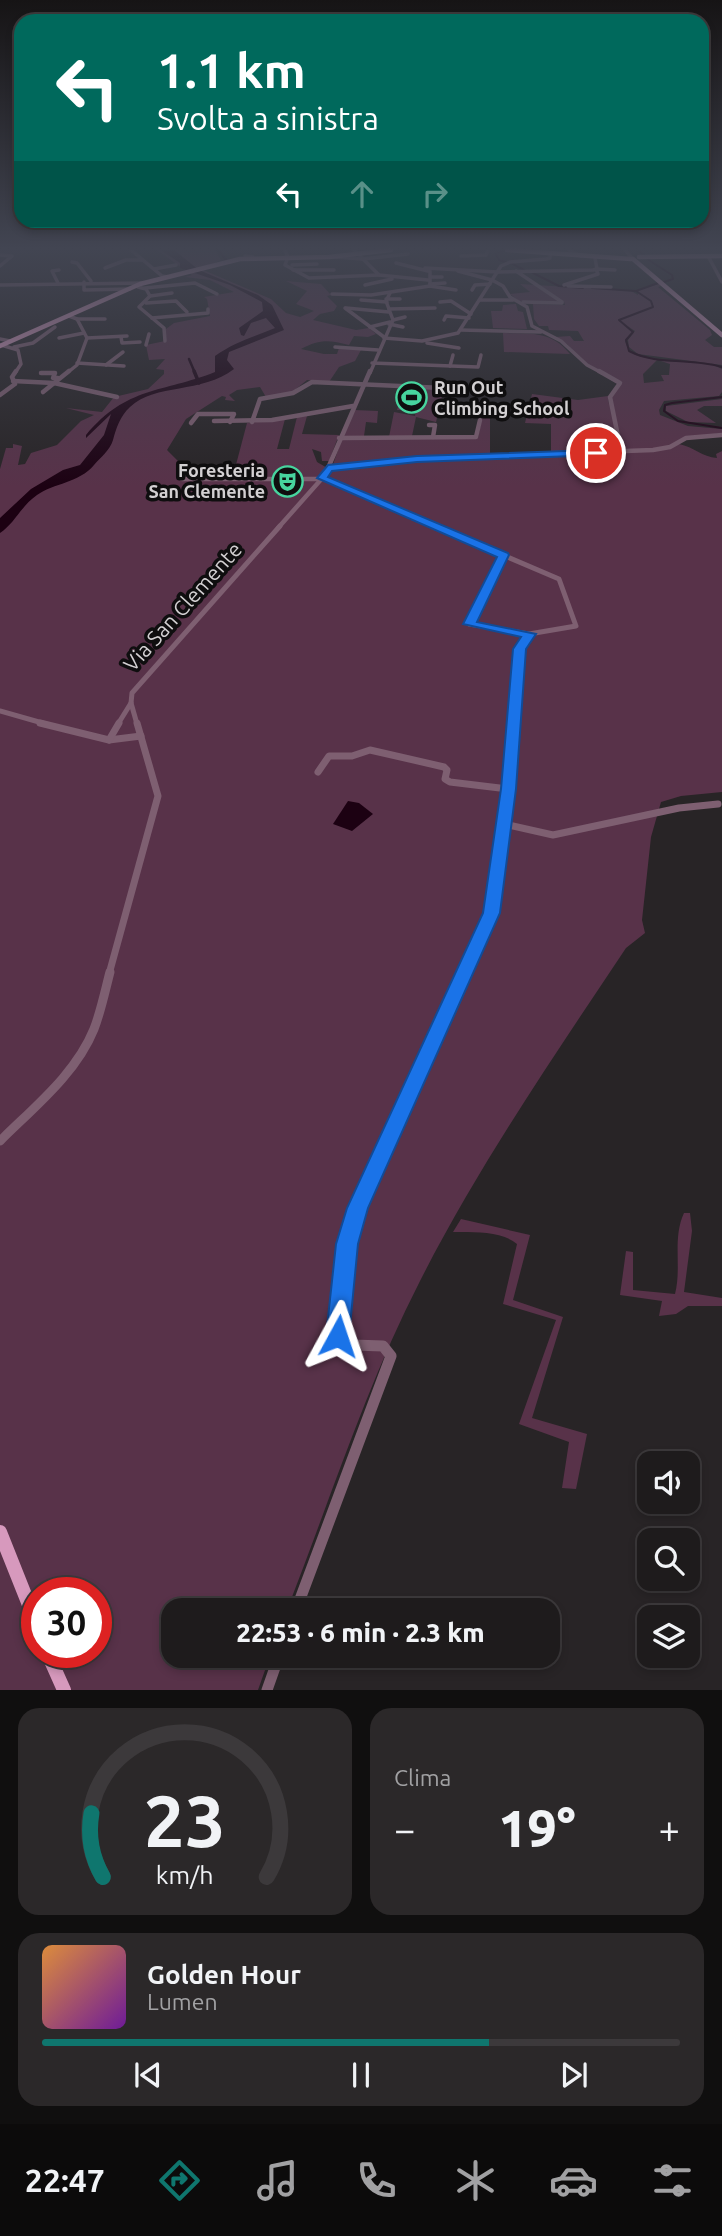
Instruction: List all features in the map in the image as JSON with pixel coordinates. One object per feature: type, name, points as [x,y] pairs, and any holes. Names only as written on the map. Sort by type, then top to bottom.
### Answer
[{"type":"main road","points":[[0,343],[39,329]]},
{"type":"main road","points":[[0,1532],[21,1585]]},
{"type":"main road","points":[[54,1668],[64,1690]]},
{"type":"street","points":[[16,349],[33,343],[52,329]]},
{"type":"street","points":[[43,392],[78,363],[85,335],[82,329]]},
{"type":"street","points":[[120,329],[122,343],[140,342]]},
{"type":"street","points":[[164,329],[165,341]]},
{"type":"street","points":[[373,329],[384,337],[422,341],[460,333],[542,331]]},
{"type":"street","name":"Via San Clemente","points":[[0,1141],[65,1075],[85,1048],[94,1030],[157,803],[155,781],[131,703],[135,687],[322,478],[387,329]]},
{"type":"street","points":[[460,333],[462,329]]},
{"type":"street","points":[[538,329],[561,341],[587,365],[620,383],[610,397],[621,452]]},
{"type":"street","points":[[146,345],[149,334]]},
{"type":"street","points":[[59,338],[85,335],[127,336]]},
{"type":"street","points":[[446,337],[446,346]]},
{"type":"street","points":[[0,343],[16,349],[41,342]]},
{"type":"street","points":[[428,343],[459,348]]},
{"type":"street","points":[[335,347],[378,350]]},
{"type":"street","points":[[0,395],[13,388],[20,364],[16,349]]},
{"type":"street","points":[[106,365],[123,352]]},
{"type":"street","points":[[450,366],[453,355]]},
{"type":"street","points":[[372,363],[478,367],[481,355]]},
{"type":"street","points":[[78,363],[124,366]]},
{"type":"street","points":[[409,373],[412,364]]},
{"type":"street","points":[[49,365],[43,373],[55,373],[53,378],[58,378]]},
{"type":"street","points":[[13,381],[54,383],[117,397]]},
{"type":"street","points":[[252,422],[260,399],[293,393],[310,382],[443,388]]},
{"type":"street","points":[[214,421],[252,422],[353,406]]},
{"type":"street","points":[[191,423],[198,414],[234,414],[230,422]]},
{"type":"street","points":[[339,438],[476,437],[480,421]]},
{"type":"street","points":[[429,425],[435,425],[433,437]]},
{"type":"street","points":[[328,468],[430,458],[658,449],[686,438],[722,435]]},
{"type":"street","points":[[183,479],[291,475],[322,478],[503,555],[559,579],[576,625],[570,629],[529,634],[469,624],[503,555]]},
{"type":"street","points":[[300,1598],[363,1424],[390,1364],[390,1352],[383,1346],[356,1346],[344,1343],[338,1336],[351,1227],[491,913],[509,789],[520,649],[529,634]]},
{"type":"street","points":[[109,740],[131,703]]},
{"type":"street","points":[[0,711],[109,740],[141,736]]},
{"type":"street","points":[[318,772],[329,756],[352,756],[370,750],[444,767],[447,770],[444,779],[450,782],[509,789]]},
{"type":"street","points":[[504,824],[553,835],[718,804]]},
{"type":"street","points":[[267,1690],[275,1668]]},
{"type":"shaded area","points":[[166,329],[370,329],[376,334],[368,337],[354,336],[349,345],[325,341],[301,349],[324,354],[337,354],[339,348],[361,350],[355,361],[339,367],[329,382],[307,380],[291,393],[266,397],[260,387],[237,390],[229,395],[235,401],[225,400],[226,397],[222,396],[186,419],[167,450],[181,464],[181,477],[236,478],[233,476],[247,423],[285,419],[277,449],[289,449],[297,417],[307,416],[302,434],[339,435],[329,461],[322,461],[321,452],[312,449],[317,462],[329,469],[416,460],[551,454],[551,424],[525,423],[532,394],[578,400],[608,396],[609,404],[609,396],[619,385],[585,364],[567,344],[555,337],[570,336],[574,341],[584,341],[578,331],[549,329],[631,329],[633,331],[625,341],[630,350],[642,357],[658,359],[643,374],[644,383],[664,381],[661,375],[669,375],[670,364],[661,361],[706,363],[638,354],[629,347],[628,340],[635,331],[632,329],[709,329],[712,335],[705,340],[714,347],[722,347],[722,365],[710,363],[722,369],[722,392],[719,396],[664,401],[659,410],[660,415],[688,426],[722,429],[722,433],[686,438],[679,444],[717,458],[716,454],[722,451],[722,792],[681,796],[661,802],[651,837],[642,920],[645,933],[626,948],[545,1070],[467,1195],[420,1281],[382,1361],[292,1598],[161,1598],[161,1668],[266,1668],[258,1690],[0,1690],[0,469],[6,448],[13,448],[13,444],[22,446],[18,465],[25,464],[31,453],[57,445],[81,421],[94,415],[66,408],[102,412],[114,397],[148,389],[164,374],[164,370],[156,369],[165,359],[149,360],[146,345],[165,341]]},
{"type":"shaded area","points":[[239,329],[248,329],[244,336]]},
{"type":"shaded area","points":[[273,329],[284,330],[229,352],[227,360],[234,369],[221,377],[152,394],[130,407],[119,423],[110,447],[88,471],[37,495],[0,533],[0,518],[31,489],[63,470],[80,465],[104,435],[111,414],[86,438],[101,419],[131,399],[215,372],[215,356],[237,343]]},
{"type":"shaded area","points":[[503,333],[548,337],[570,354],[504,352]]},
{"type":"shaded area","points":[[424,388],[444,389],[436,422],[416,417],[412,436],[389,437],[394,412],[415,416],[416,410],[397,410],[403,392],[422,393]]},
{"type":"shaded area","points":[[722,399],[722,406],[704,406],[697,410],[716,423],[688,422],[666,411],[666,406]]},
{"type":"shaded area","points":[[354,410],[378,411],[377,423],[366,422],[364,436],[344,436]]},
{"type":"shaded area","points":[[482,418],[490,418],[490,456],[332,467],[342,439],[478,438]]},
{"type":"shaded area","points":[[348,801],[359,803],[373,814],[352,831],[333,824]]},
{"type":"shaded area","points":[[684,1213],[690,1213],[692,1231],[684,1292],[722,1298],[722,1306],[688,1306],[676,1314],[659,1316],[662,1301],[620,1295],[626,1251],[633,1252],[633,1290],[675,1294],[680,1223]]},
{"type":"shaded area","points":[[461,1219],[530,1235],[513,1300],[563,1317],[532,1418],[587,1434],[576,1489],[562,1488],[569,1442],[519,1424],[556,1320],[503,1304],[517,1244],[495,1234],[453,1232]]},
{"type":"waterway","points":[[629,329],[633,332],[626,340],[629,351],[640,356],[722,367]]},
{"type":"waterway","points":[[189,359],[195,373]]},
{"type":"waterway","points":[[194,371],[199,383]]},
{"type":"waterway","points":[[722,397],[672,403],[665,405],[664,411],[678,421],[722,428]]},
{"type":"place","name":"Run Out Climbing School","points":[[411,398]]},
{"type":"place","name":"Foresteria San Clemente","points":[[288,481]]},
{"type":"route","points":[[338,1336],[347,1244],[357,1208],[491,913],[509,789],[520,649],[529,634],[469,624],[503,555],[323,478],[328,468],[417,459],[596,453]]}]
